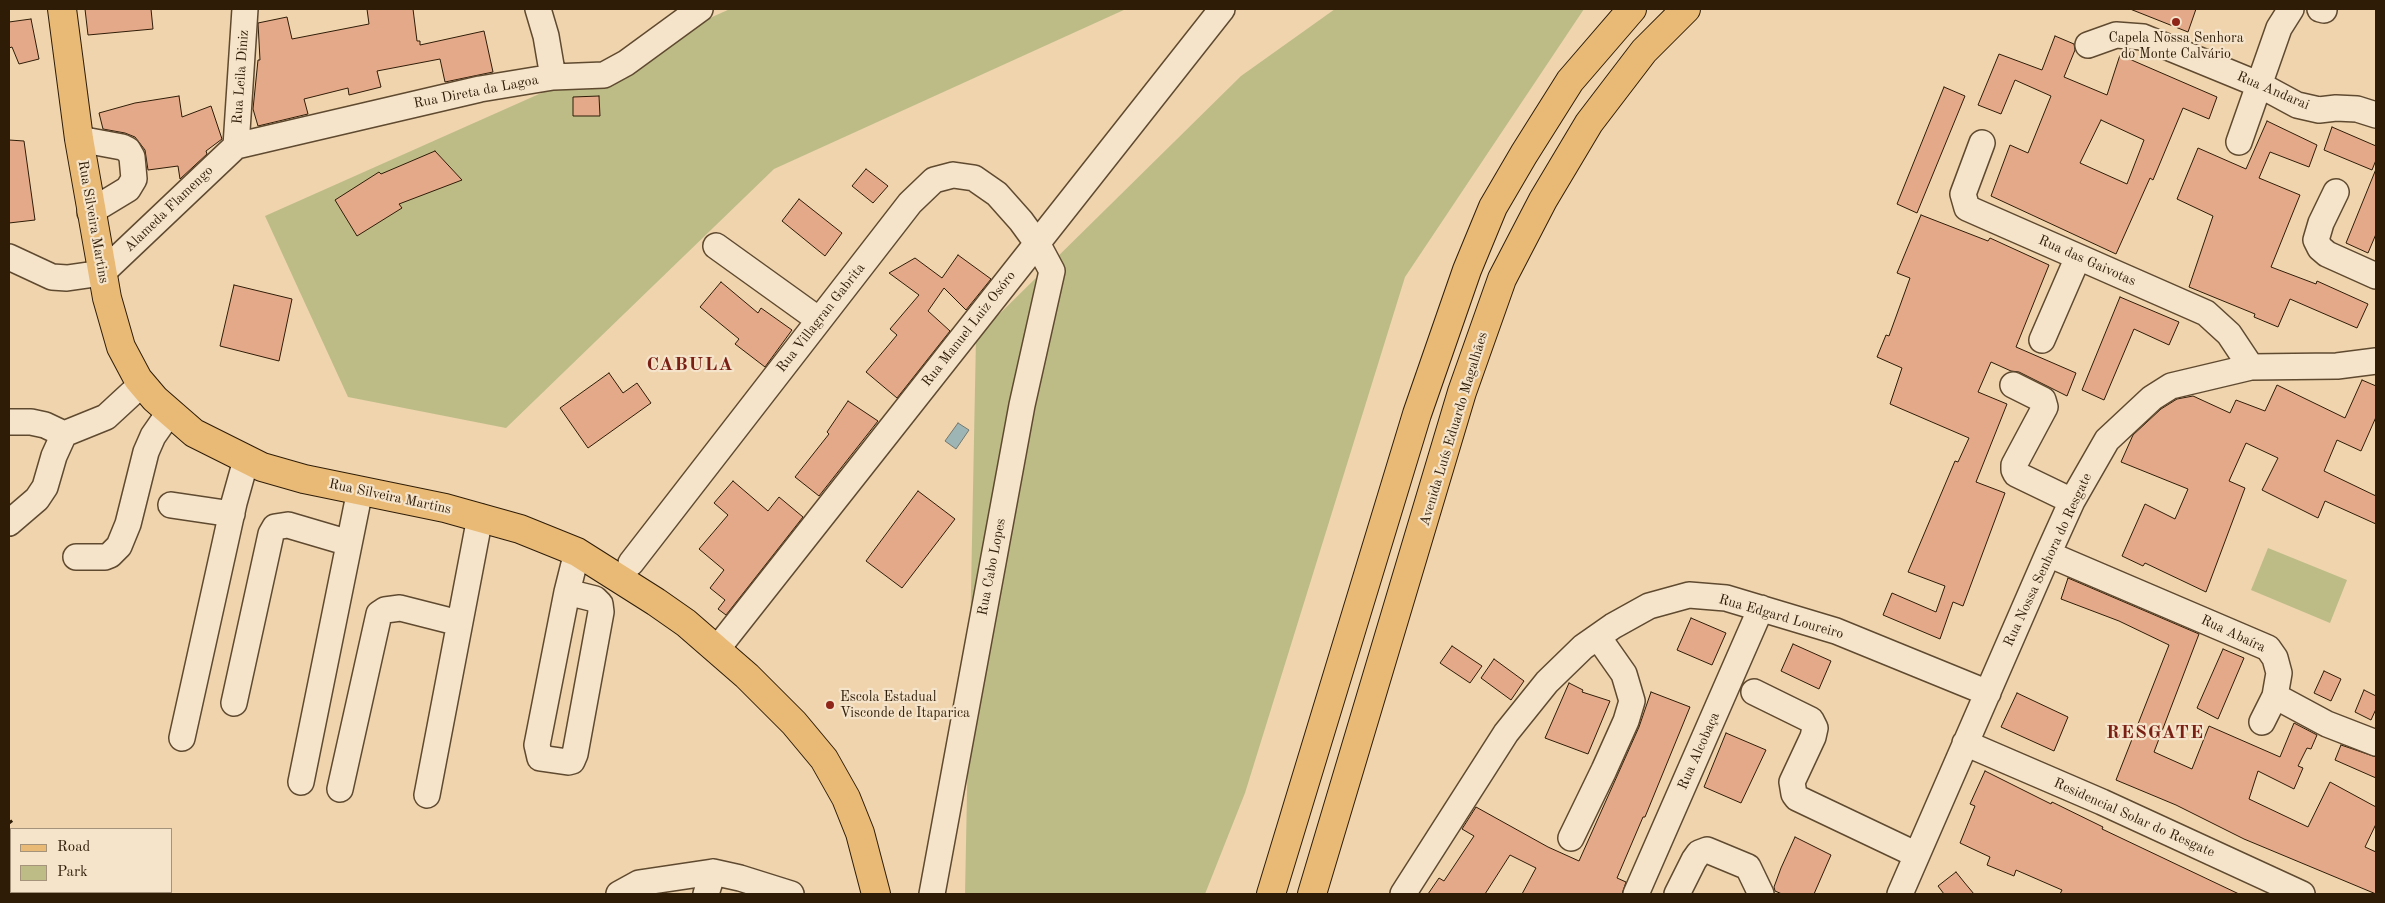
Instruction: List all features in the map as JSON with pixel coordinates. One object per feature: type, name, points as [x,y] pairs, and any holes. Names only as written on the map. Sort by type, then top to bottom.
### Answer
[{"type":"main road","name":"Rua Silveira Martins","points":[[62,9],[90,212],[102,273],[121,347],[143,386],[169,413],[194,433],[246,460],[296,477],[480,517],[520,529],[576,552],[656,602],[717,650],[771,699],[824,759],[846,798],[860,833],[876,894]]},
{"type":"main road","points":[[1271,894],[1417,414],[1467,270],[1493,207],[1570,81],[1632,9]]},
{"type":"main road","name":"Avenida Luís Eduardo Magalhães","points":[[1312,894],[1462,392],[1502,279],[1542,200],[1589,123],[1644,51],[1686,9]]},
{"type":"street","name":"Rua Leila Diniz","points":[[236,146],[245,9]]},
{"type":"street","points":[[538,9],[546,36],[554,77]]},
{"type":"street","name":"Rua Direta da Lagoa","points":[[236,146],[480,89],[554,77],[604,75],[626,63],[700,9]]},
{"type":"street","name":"Rua Manuel Luiz Osóro","points":[[717,650],[1222,9]]},
{"type":"street","points":[[2239,142],[2279,28],[2291,9]]},
{"type":"street","name":"Rua Andarai","points":[[2088,45],[2116,35],[2143,37],[2260,85],[2297,105],[2319,110],[2357,108],[2376,115]]},
{"type":"street","points":[[79,139],[122,147],[128,150],[132,157],[134,180],[128,189],[90,212]]},
{"type":"street","name":"Rua das Gaivotas","points":[[1982,143],[1963,194],[1967,208],[2206,313],[2229,334],[2251,367]]},
{"type":"street","name":"Alameda Flamengo","points":[[102,273],[236,146]]},
{"type":"street","name":"Rua Villagran Gabrita","points":[[631,563],[910,203],[934,180],[953,175],[974,178],[997,194],[1037,243]]},
{"type":"street","points":[[2336,192],[2321,222],[2316,240],[2320,248],[2327,254],[2376,276]]},
{"type":"street","name":"Rua Cabo Lopes","points":[[932,894],[1020,414],[1052,271],[1037,243]]},
{"type":"street","points":[[716,246],[819,320]]},
{"type":"street","points":[[2042,340],[2078,257]]},
{"type":"street","points":[[9,258],[52,277],[67,278],[102,273]]},
{"type":"street","name":"Rua Nossa Senhora do Resgate","points":[[1900,894],[2072,501],[2106,440],[2152,398],[2171,386],[2251,367],[2337,366],[2376,361]]},
{"type":"street","points":[[2013,385],[2043,400],[2045,407],[2014,465],[2016,474],[2072,501]]},
{"type":"street","points":[[9,523],[37,499],[45,487],[54,456],[64,434],[106,417],[132,393],[143,386]]},
{"type":"street","points":[[76,557],[110,556],[119,546],[128,524],[146,452],[153,436],[169,413]]},
{"type":"street","points":[[9,422],[45,424],[64,434]]},
{"type":"street","points":[[182,738],[232,514],[246,460]]},
{"type":"street","points":[[301,782],[360,490]]},
{"type":"street","points":[[171,505],[232,514]]},
{"type":"street","points":[[427,795],[480,517]]},
{"type":"street","points":[[234,703],[275,527],[288,525],[349,543]]},
{"type":"street","points":[[567,592],[595,599],[600,604],[601,612],[575,754],[572,761],[568,762],[540,758],[537,748],[567,592],[576,552]]},
{"type":"street","name":"Rua Abaíra","points":[[2048,554],[2268,648],[2275,658],[2279,673],[2275,696],[2262,722]]},
{"type":"street","name":"Rua Edgard Loureiro","points":[[1403,894],[1506,733],[1547,682],[1583,647],[1613,626],[1650,606],[1689,596],[1726,598],[1836,630],[1988,693]]},
{"type":"street","points":[[340,789],[379,614],[385,610],[400,608],[459,623]]},
{"type":"street","name":"Rua Alcobaça","points":[[1636,894],[1761,608]]},
{"type":"street","points":[[1571,838],[1608,762],[1626,721],[1632,701],[1624,674],[1598,636]]},
{"type":"street","points":[[1754,692],[1811,720],[1815,728],[1813,737],[1792,782],[1794,794],[1797,798],[1917,855]]},
{"type":"street","points":[[2275,696],[2327,724],[2376,743]]},
{"type":"street","name":"Residencial Solar do Resgate","points":[[1965,743],[2102,802],[2302,894]]},
{"type":"street","points":[[1677,894],[1694,860],[1700,853],[1707,850],[1748,867],[1761,894]]},
{"type":"street","points":[[619,894],[639,883],[709,883],[740,878],[790,894]]},
{"type":"path","points":[[9,823],[13,820]]},
{"type":"green space","points":[[730,9],[1126,9],[774,169],[506,428],[348,397],[265,216]]},
{"type":"green space","points":[[1335,9],[1584,9],[1405,277],[1245,793],[1205,894],[965,894],[976,337],[1241,76]]},
{"type":"green space","points":[[2268,548],[2347,580],[2330,623],[2251,590]]},
{"type":"water","points":[[958,423],[969,430],[956,449],[945,441]]},
{"type":"building","points":[[85,9],[151,9],[153,29],[88,35]]},
{"type":"building","points":[[367,9],[413,9],[417,41],[420,41],[420,45],[484,31],[493,72],[445,82],[440,59],[377,71],[381,87],[349,95],[348,88],[304,99],[308,114],[258,126],[253,109],[258,60],[260,60],[258,23],[287,17],[292,39],[369,24]]},
{"type":"building","name":"Capela Nossa Senhora do Monte Calvário","points":[[2130,9],[2196,9],[2188,32]]},
{"type":"building","points":[[31,19],[39,59],[19,64],[12,47],[9,48],[9,22]]},
{"type":"building","points":[[2055,36],[2074,44],[2075,50],[2064,77],[2107,95],[2120,55],[2217,97],[2209,119],[2183,108],[2153,180],[2150,178],[2116,254],[1991,196],[2010,145],[2028,153],[2051,96],[2015,80],[2001,114],[1978,105],[1999,54],[2042,70]],"holes":[[[2101,120],[2144,140],[2127,184],[2080,163]]]},
{"type":"building","points":[[1944,87],[1965,96],[1917,213],[1897,204]]},
{"type":"building","points":[[179,96],[182,117],[211,106],[222,139],[206,151],[207,154],[180,179],[178,166],[148,170],[145,150],[135,137],[103,129],[99,113],[135,103]]},
{"type":"building","points":[[599,96],[600,116],[573,116],[573,97]]},
{"type":"building","points":[[2267,121],[2317,145],[2309,167],[2270,152],[2259,178],[2300,195],[2271,267],[2316,284],[2317,281],[2368,304],[2357,328],[2290,299],[2278,327],[2254,317],[2255,314],[2189,287],[2213,216],[2177,199],[2198,148],[2246,169]]},
{"type":"building","points":[[2332,127],[2376,146],[2376,160],[2372,170],[2324,150]]},
{"type":"building","points":[[9,140],[24,141],[35,220],[9,223]]},
{"type":"building","points":[[435,151],[462,180],[399,204],[402,208],[357,236],[335,200],[379,172],[381,174]]},
{"type":"building","points":[[866,169],[888,186],[873,203],[852,186]]},
{"type":"building","points":[[2376,169],[2376,234],[2368,253],[2346,243]]},
{"type":"building","points":[[799,199],[842,233],[825,256],[782,221]]},
{"type":"building","points":[[1921,215],[1988,241],[1990,238],[2049,265],[2016,347],[2076,373],[2067,396],[2019,372],[2011,371],[1991,362],[1978,392],[2007,404],[1976,482],[2005,493],[1963,606],[1953,602],[1940,639],[1883,615],[1892,593],[1936,612],[1945,586],[1908,572],[1955,461],[1958,462],[1969,438],[1890,404],[1902,368],[1877,357],[1886,335],[1889,336],[1910,278],[1897,273]]},
{"type":"building","points":[[958,255],[991,279],[966,310],[944,288],[928,311],[950,331],[897,398],[866,372],[897,335],[890,329],[919,295],[889,273],[915,258],[942,278]]},
{"type":"building","points":[[721,282],[758,313],[761,308],[792,330],[765,367],[735,344],[739,339],[700,307]]},
{"type":"building","points":[[234,285],[292,299],[279,361],[220,346]]},
{"type":"building","points":[[2120,297],[2179,322],[2169,345],[2134,329],[2104,400],[2082,390]]},
{"type":"building","points":[[609,373],[623,393],[637,383],[651,403],[588,448],[560,408]]},
{"type":"building","points":[[2362,380],[2376,386],[2376,417],[2361,451],[2337,440],[2324,471],[2376,496],[2376,524],[2325,501],[2318,518],[2262,490],[2278,458],[2246,443],[2229,481],[2245,488],[2206,592],[2145,563],[2143,566],[2122,556],[2145,504],[2175,519],[2188,489],[2121,462],[2133,435],[2161,409],[2177,399],[2193,396],[2230,413],[2236,400],[2265,411],[2277,385],[2345,418]]},
{"type":"building","points":[[848,401],[878,421],[819,496],[795,477],[829,434],[827,432]]},
{"type":"building","points":[[733,481],[768,511],[779,497],[803,517],[726,615],[718,609],[725,600],[710,588],[724,570],[699,549],[728,515],[714,503]]},
{"type":"building","points":[[918,491],[955,519],[902,588],[866,561]]},
{"type":"building","points":[[2068,578],[2199,634],[2154,752],[2192,769],[2209,726],[2280,757],[2294,723],[2317,735],[2311,749],[2307,748],[2298,766],[2303,768],[2294,789],[2258,771],[2249,799],[2308,827],[2330,782],[2376,807],[2376,824],[2365,847],[2376,852],[2376,894],[2244,839],[2176,805],[2116,780],[2169,645],[2119,621],[2061,599]]},
{"type":"building","points":[[1691,618],[1726,633],[1712,665],[1677,650]]},
{"type":"building","points":[[1793,644],[1831,661],[1819,689],[1781,671]]},
{"type":"building","points":[[1452,646],[1482,666],[1470,683],[1440,663]]},
{"type":"building","points":[[2223,649],[2244,658],[2218,719],[2197,708]]},
{"type":"building","points":[[1494,659],[1524,681],[1511,700],[1481,678]]},
{"type":"building","points":[[2324,671],[2341,679],[2331,701],[2314,693]]},
{"type":"building","points":[[1569,683],[1583,690],[1582,692],[1610,701],[1588,754],[1545,738]]},
{"type":"building","points":[[2364,690],[2376,696],[2376,709],[2371,720],[2355,712]]},
{"type":"building","points":[[1651,692],[1690,707],[1645,817],[1643,817],[1617,878],[1626,882],[1622,894],[1522,894],[1536,868],[1510,855],[1485,894],[1428,894],[1439,878],[1444,881],[1474,836],[1462,829],[1476,807],[1548,847],[1579,861],[1639,727]]},
{"type":"building","points":[[2017,693],[2068,717],[2054,751],[2001,727]]},
{"type":"building","points":[[1726,733],[1766,750],[1741,803],[1704,787]]},
{"type":"building","points":[[2341,745],[2376,757],[2376,778],[2335,760]]},
{"type":"building","points":[[1985,771],[2239,894],[2060,894],[2062,890],[2016,870],[2014,876],[1987,865],[1990,857],[1960,843],[1975,806],[1970,804]]},
{"type":"building","points":[[1795,837],[1831,855],[1814,894],[1782,894],[1775,891],[1774,887],[1781,868]]},
{"type":"building","points":[[1956,872],[1974,894],[1944,894],[1938,886]]},
{"type":"place","name":"Capela Nossa Senhora do Monte Calvário","points":[[2176,22]]},
{"type":"place","name":"Escola Estadual Visconde de Itaparica","points":[[830,705]]},
{"type":"district","name":"CABULA","points":[[690,365]]},
{"type":"district","name":"RESGATE","points":[[2155,733]]}]
